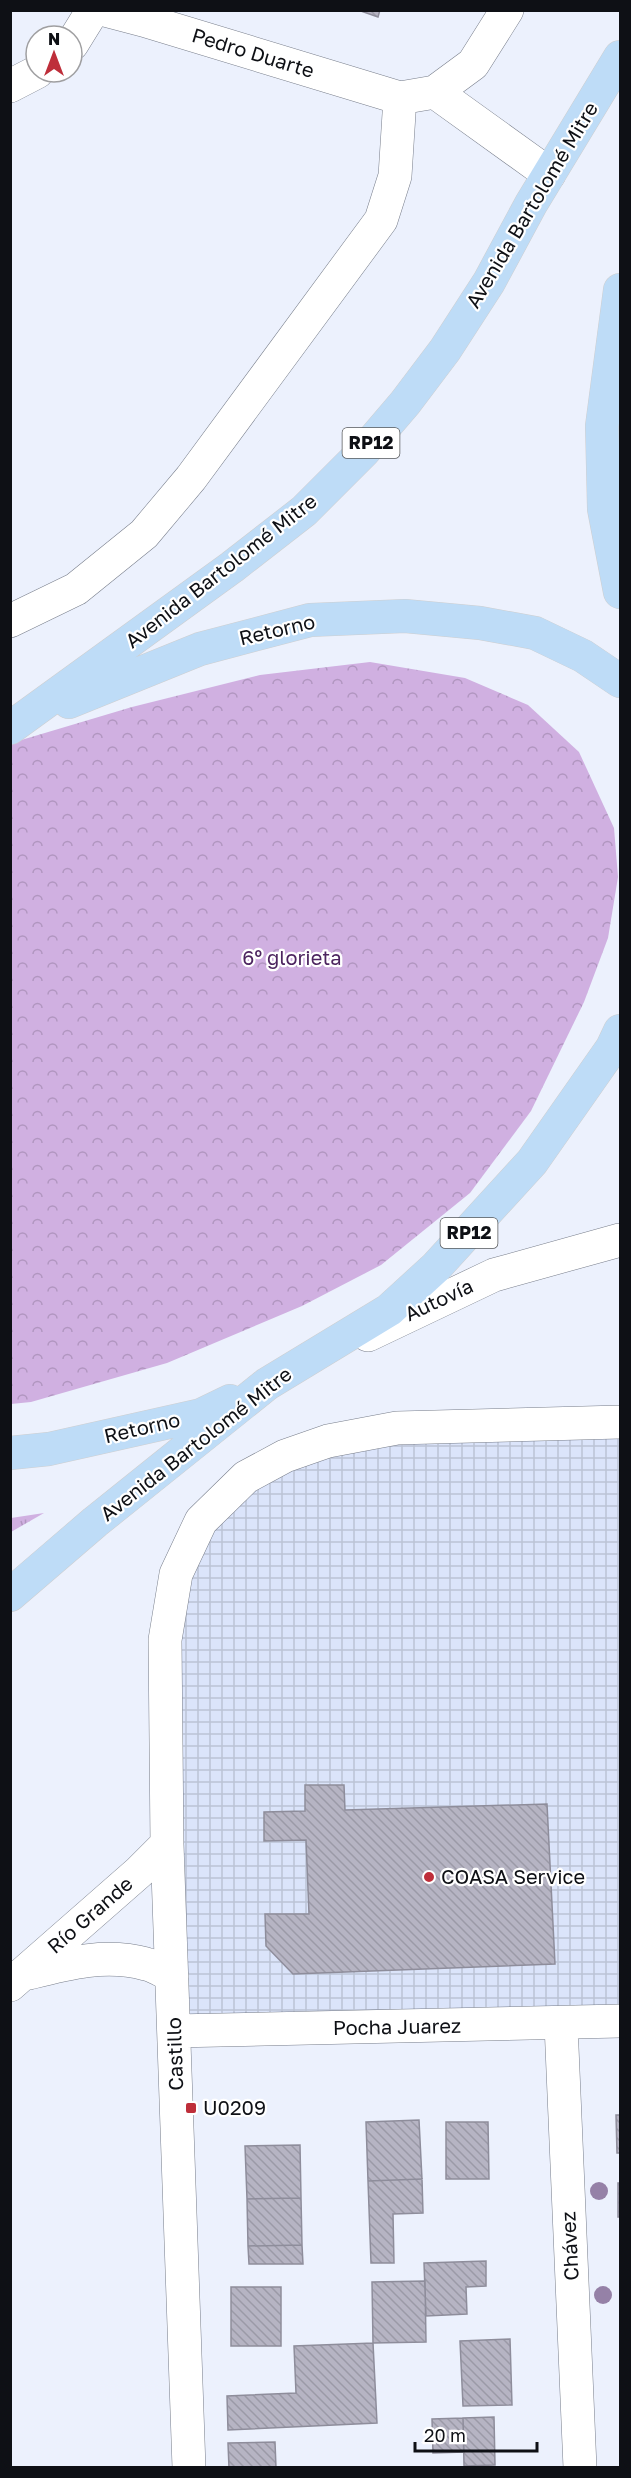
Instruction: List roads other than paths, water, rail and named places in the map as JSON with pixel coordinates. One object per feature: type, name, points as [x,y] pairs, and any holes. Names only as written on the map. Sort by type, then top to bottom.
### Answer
[{"type":"main road","name":"Avenida Bartolomé Mitre","points":[[10,728],[232,567],[304,511],[364,451],[405,403],[445,350],[489,282],[549,174],[621,57]]},
{"type":"main road","points":[[621,290],[602,426],[604,509],[621,592]]},
{"type":"main road","name":"Retorno","points":[[10,734],[80,696],[200,649],[310,620],[405,616],[480,622],[535,633],[583,656],[621,681]]},
{"type":"main road","name":"Avenida Bartolomé Mitre","points":[[10,1595],[95,1522],[267,1384],[389,1310],[436,1268],[532,1162],[621,1031]]},
{"type":"main road","name":"Retorno","points":[[10,1453],[49,1449],[201,1415],[267,1384]]},
{"type":"street","points":[[84,25],[93,10]]},
{"type":"street","name":"Pedro Duarte","points":[[105,10],[144,15],[400,98]]},
{"type":"street","points":[[10,621],[76,589],[144,534],[191,478],[381,220],[395,176],[400,98],[435,92],[473,64],[507,10]]},
{"type":"street","points":[[10,86],[24,79]]},
{"type":"street","points":[[435,92],[549,174]]},
{"type":"street","name":"Autovía","points":[[267,1384],[494,1275],[621,1240]]},
{"type":"street","name":"Castillo","points":[[189,2468],[167,1844],[165,1640],[176,1574],[201,1521],[246,1477],[285,1456],[328,1441],[397,1428],[621,1422]]},
{"type":"street","name":"Río Grande","points":[[16,1979],[139,1872],[167,1844]]},
{"type":"street","points":[[16,1979],[81,1959],[111,1959],[147,1964],[172,1976]]},
{"type":"street","name":"Pocha Juarez","points":[[174,2031],[621,2021]]},
{"type":"street","name":"Chávez","points":[[561,2024],[580,2468]]},
{"type":"place","name":"COASA Service","points":[[429,1877]]},
{"type":"place","name":"U0209","points":[[191,2108]]},
{"type":"park label","name":"6º glorieta","points":[[292,958]]}]
